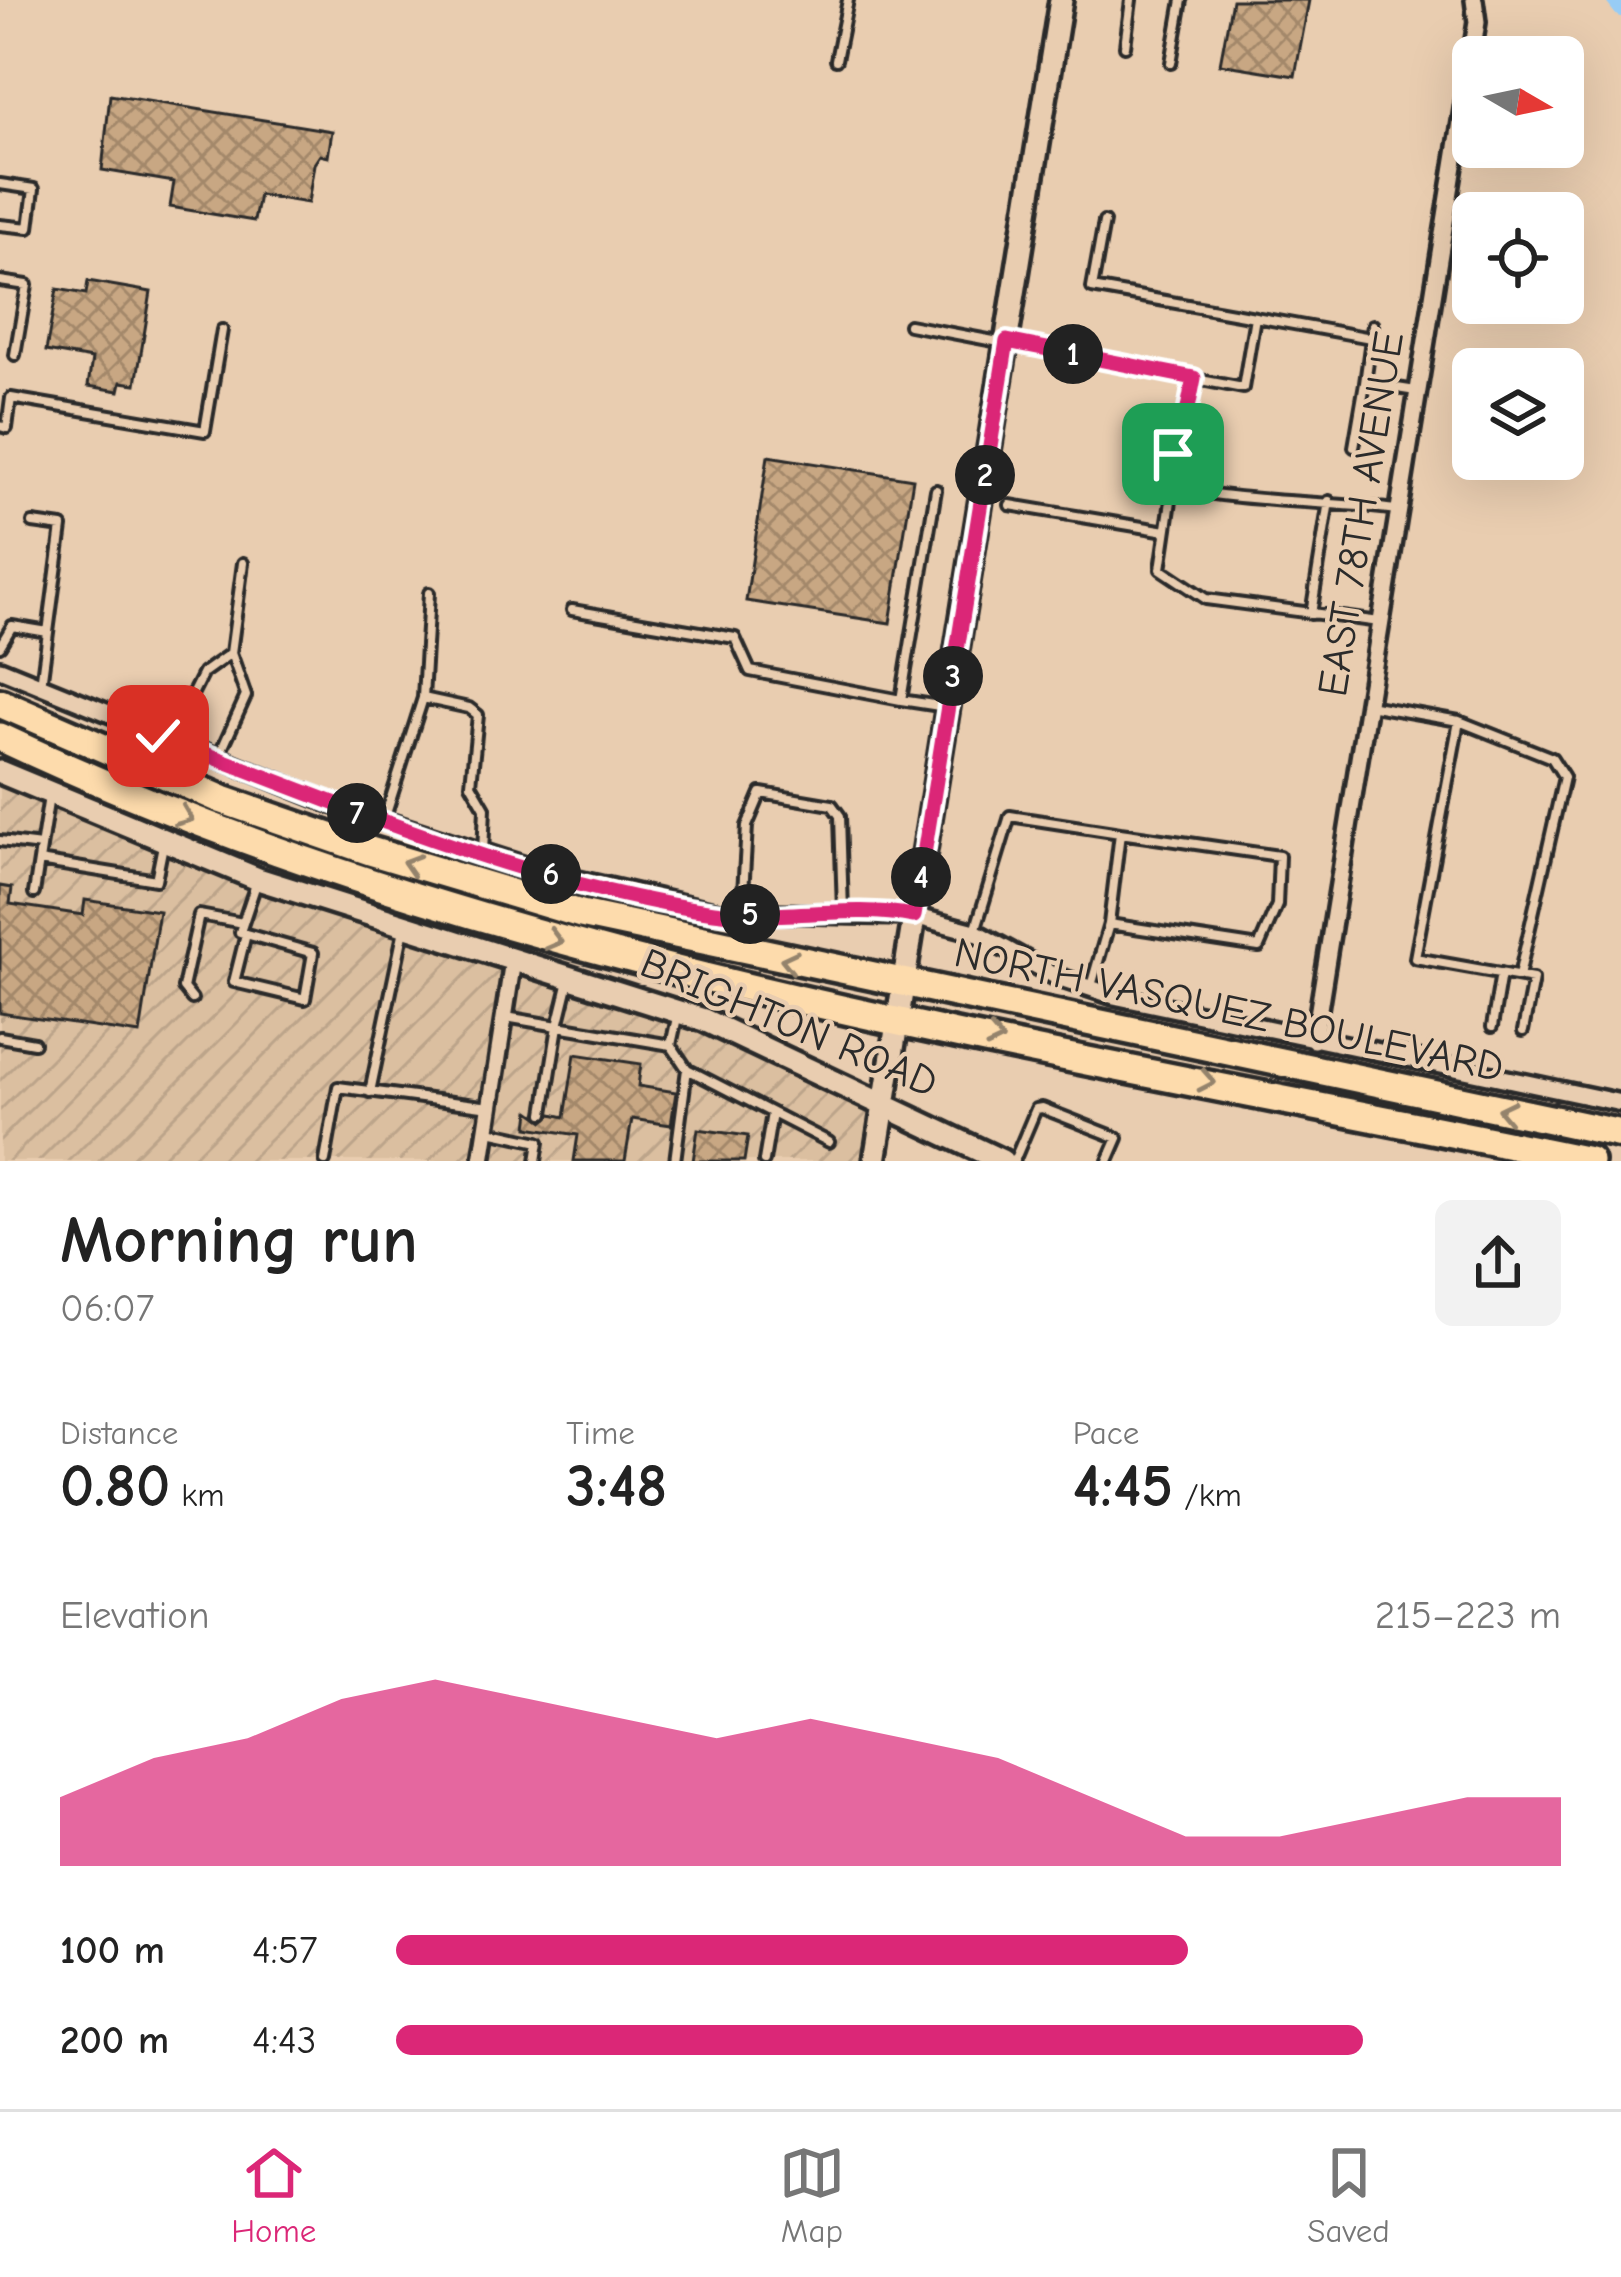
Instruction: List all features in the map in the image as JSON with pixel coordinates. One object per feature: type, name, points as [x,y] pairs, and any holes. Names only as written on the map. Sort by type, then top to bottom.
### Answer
[{"type":"highway","name":"NORTH VASQUEZ BOULEVARD","points":[[0,703],[224,800],[459,879],[581,914],[1621,1134]]},
{"type":"highway","name":"NORTH VASQUEZ BOULEVARD","points":[[0,737],[232,836],[375,886],[613,955],[1589,1161]]},
{"type":"street","points":[[875,1161],[1061,0]]},
{"type":"street","name":"EAST 78TH AVENUE","points":[[1314,1040],[1477,22],[1474,0]]},
{"type":"street","points":[[0,669],[218,759],[483,854],[653,899],[742,914],[914,916],[975,932],[1090,988],[1621,1103]]},
{"type":"street","name":"BRIGHTON ROAD","points":[[0,772],[258,879],[679,1011],[1002,1161]]},
{"type":"street","points":[[482,1161],[514,960]]},
{"type":"lane","points":[[836,60],[848,0]]},
{"type":"lane","points":[[1125,46],[1131,0]]},
{"type":"lane","points":[[1171,63],[1182,0]]},
{"type":"lane","points":[[0,184],[34,189],[29,228],[0,225]]},
{"type":"lane","points":[[1104,222],[1092,288],[1371,338]]},
{"type":"lane","points":[[0,281],[27,285],[15,356]]},
{"type":"lane","points":[[909,325],[1243,388],[1256,317]]},
{"type":"lane","points":[[1354,447],[1373,325]]},
{"type":"lane","points":[[0,426],[7,428],[11,398],[205,431],[222,330]]},
{"type":"lane","points":[[1194,378],[1183,434],[1173,454],[1178,464],[1161,569],[1206,599],[1380,622]]},
{"type":"lane","points":[[1365,383],[1418,392]]},
{"type":"lane","points":[[1173,487],[1239,502],[1328,501],[1398,511]]},
{"type":"lane","points":[[901,700],[936,490]]},
{"type":"lane","points":[[1311,614],[1328,501]]},
{"type":"lane","points":[[1010,505],[1166,531]]},
{"type":"lane","points":[[33,524],[62,527],[41,686]]},
{"type":"lane","points":[[218,759],[246,696],[231,653],[243,563]]},
{"type":"lane","points":[[383,821],[422,698],[429,593]]},
{"type":"lane","points":[[572,610],[736,638],[750,671],[948,707]]},
{"type":"lane","points":[[0,646],[12,626],[48,632]]},
{"type":"lane","points":[[169,740],[202,673],[231,653]]},
{"type":"lane","points":[[422,698],[469,708],[478,716],[471,784],[485,808],[483,854]]},
{"type":"lane","points":[[1366,704],[1459,721],[1505,735],[1552,758],[1564,777],[1519,977]]},
{"type":"lane","points":[[1459,721],[1415,958],[1532,979],[1523,1031]]},
{"type":"lane","points":[[742,914],[747,826],[761,793],[832,805],[840,816],[843,914]]},
{"type":"lane","points":[[34,893],[50,795]]},
{"type":"lane","points":[[975,932],[1010,817],[1280,856],[1277,905],[1259,947],[1109,924]]},
{"type":"lane","points":[[1090,988],[1109,924],[1120,833]]},
{"type":"lane","points":[[0,841],[41,846]]},
{"type":"lane","points":[[39,861],[156,880],[164,842]]},
{"type":"lane","points":[[246,934],[234,982],[305,998],[313,953],[240,932],[258,879]]},
{"type":"lane","points":[[192,999],[183,988],[199,915],[244,923]]},
{"type":"lane","points":[[370,1091],[405,927]]},
{"type":"lane","points":[[1492,1027],[1501,974]]},
{"type":"lane","points":[[544,1113],[570,977]]},
{"type":"lane","points":[[671,1045],[679,1011]]},
{"type":"lane","points":[[505,1017],[671,1045],[687,1069],[829,1142]]},
{"type":"lane","points":[[0,1037],[34,1043]]},
{"type":"lane","points":[[675,1161],[687,1069]]},
{"type":"lane","points":[[326,1161],[338,1087],[491,1107]]},
{"type":"lane","points":[[1014,1161],[1036,1109],[1042,1108],[1118,1138],[1108,1161]]},
{"type":"lane","points":[[764,1161],[772,1113]]},
{"type":"lane","points":[[536,1161],[541,1129]]},
{"type":"lane","points":[[488,1131],[539,1142]]},
{"type":"shaded area","points":[[0,772],[174,847],[623,993],[880,1102],[873,1161],[0,1161]]},
{"type":"building","points":[[1232,0],[1309,0],[1295,76],[1220,64]]},
{"type":"building","points":[[110,95],[332,131],[328,157],[320,155],[314,164],[308,203],[259,195],[254,221],[170,207],[174,182],[102,170]]},
{"type":"building","points":[[88,281],[151,292],[136,384],[121,382],[119,391],[88,386],[92,359],[46,351],[57,289],[86,294]]},
{"type":"building","points":[[768,456],[913,479],[890,623],[746,601]]},
{"type":"building","points":[[0,886],[12,888],[10,904],[83,915],[85,900],[159,911],[140,1034],[0,1013]]},
{"type":"building","points":[[575,1054],[641,1064],[638,1086],[676,1092],[671,1125],[632,1119],[625,1161],[574,1161],[578,1135],[528,1127],[530,1111],[544,1121],[552,1114],[565,1117]]},
{"type":"building","points":[[698,1129],[748,1136],[744,1161],[693,1161]]},
{"type":"waterway","points":[[1613,0],[1621,10]]},
{"type":"route","points":[[158,736],[443,842],[653,899],[769,916],[914,916],[1007,341],[1194,378],[1183,434],[1173,454]]}]
